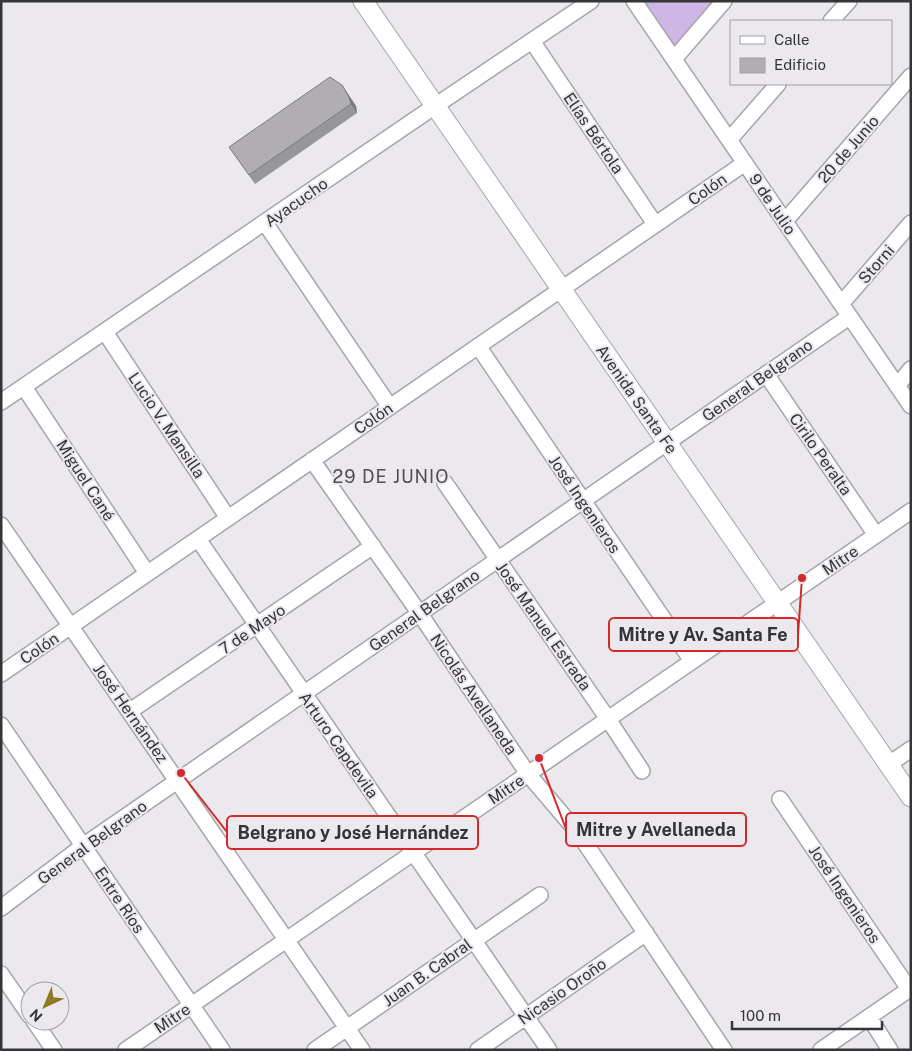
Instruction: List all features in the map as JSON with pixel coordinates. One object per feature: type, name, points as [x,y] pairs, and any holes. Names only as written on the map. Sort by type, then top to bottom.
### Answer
[{"type":"main road","name":"Avenida Santa Fe","points":[[363,1],[911,798]]},
{"type":"street","name":"Ayacucho","points":[[1,402],[591,1]]},
{"type":"street","name":"9 de Julio","points":[[634,1],[911,406]]},
{"type":"street","points":[[674,59],[724,1]]},
{"type":"street","points":[[833,20],[849,1]]},
{"type":"street","name":"Elías Bértola","points":[[532,41],[655,224]]},
{"type":"street","name":"20 de Junio","points":[[785,222],[911,76]]},
{"type":"street","points":[[729,140],[777,85]]},
{"type":"street","name":"Colón","points":[[1,674],[745,163]]},
{"type":"street","points":[[265,223],[390,407]]},
{"type":"street","name":"Storni","points":[[845,310],[911,223]]},
{"type":"street","name":"General Belgrano","points":[[1,908],[83,846],[766,374],[845,310]]},
{"type":"street","name":"Lucio V. Mansilla","points":[[105,332],[228,518]]},
{"type":"street","name":"José Ingenieros","points":[[478,346],[692,661]]},
{"type":"street","points":[[897,386],[911,369]]},
{"type":"street","name":"Cirilo Peralta","points":[[766,374],[876,534]]},
{"type":"street","name":"Miguel Cané","points":[[24,387],[147,573]]},
{"type":"street","name":"Nicolás Avellaneda","points":[[312,460],[420,614],[528,774],[579,834],[724,1050]]},
{"type":"street","name":"José Manuel Estrada","points":[[445,482],[642,771]]},
{"type":"street","name":"Mitre","points":[[126,1050],[911,511]]},
{"type":"street","name":"José Hernández","points":[[1,526],[178,780],[362,1050]]},
{"type":"street","name":"Arturo Capdevila","points":[[198,539],[549,1050]]},
{"type":"street","name":"7 de Mayo","points":[[130,711],[373,546]]},
{"type":"street","name":"Entre Ríos","points":[[1,725],[222,1050]]},
{"type":"street","points":[[888,765],[911,749]]},
{"type":"street","name":"José Ingenieros","points":[[780,799],[910,989]]},
{"type":"street","name":"Juan B. Cabral","points":[[316,1050],[540,895]]},
{"type":"street","name":"Nicasio Oroño","points":[[478,1050],[646,933]]},
{"type":"street","points":[[1,974],[20,1002]]},
{"type":"street","points":[[821,1050],[910,989]]},
{"type":"street","points":[[869,1017],[890,1050]]},
{"type":"street","points":[[41,1031],[54,1050]]},
{"type":"shaded area","points":[[634,1],[724,1],[674,59]]},
{"type":"building","points":[[330,77],[342,85],[351,104],[249,175],[229,147]]},
{"type":"place","name":"Mitre y Av. Santa Fe","points":[[802,578]]},
{"type":"place","name":"Mitre y Avellaneda","points":[[539,758]]},
{"type":"place","name":"Belgrano y José Hernández","points":[[181,773]]},
{"type":"district","name":"29 DE JUNIO","points":[[391,477]]}]
